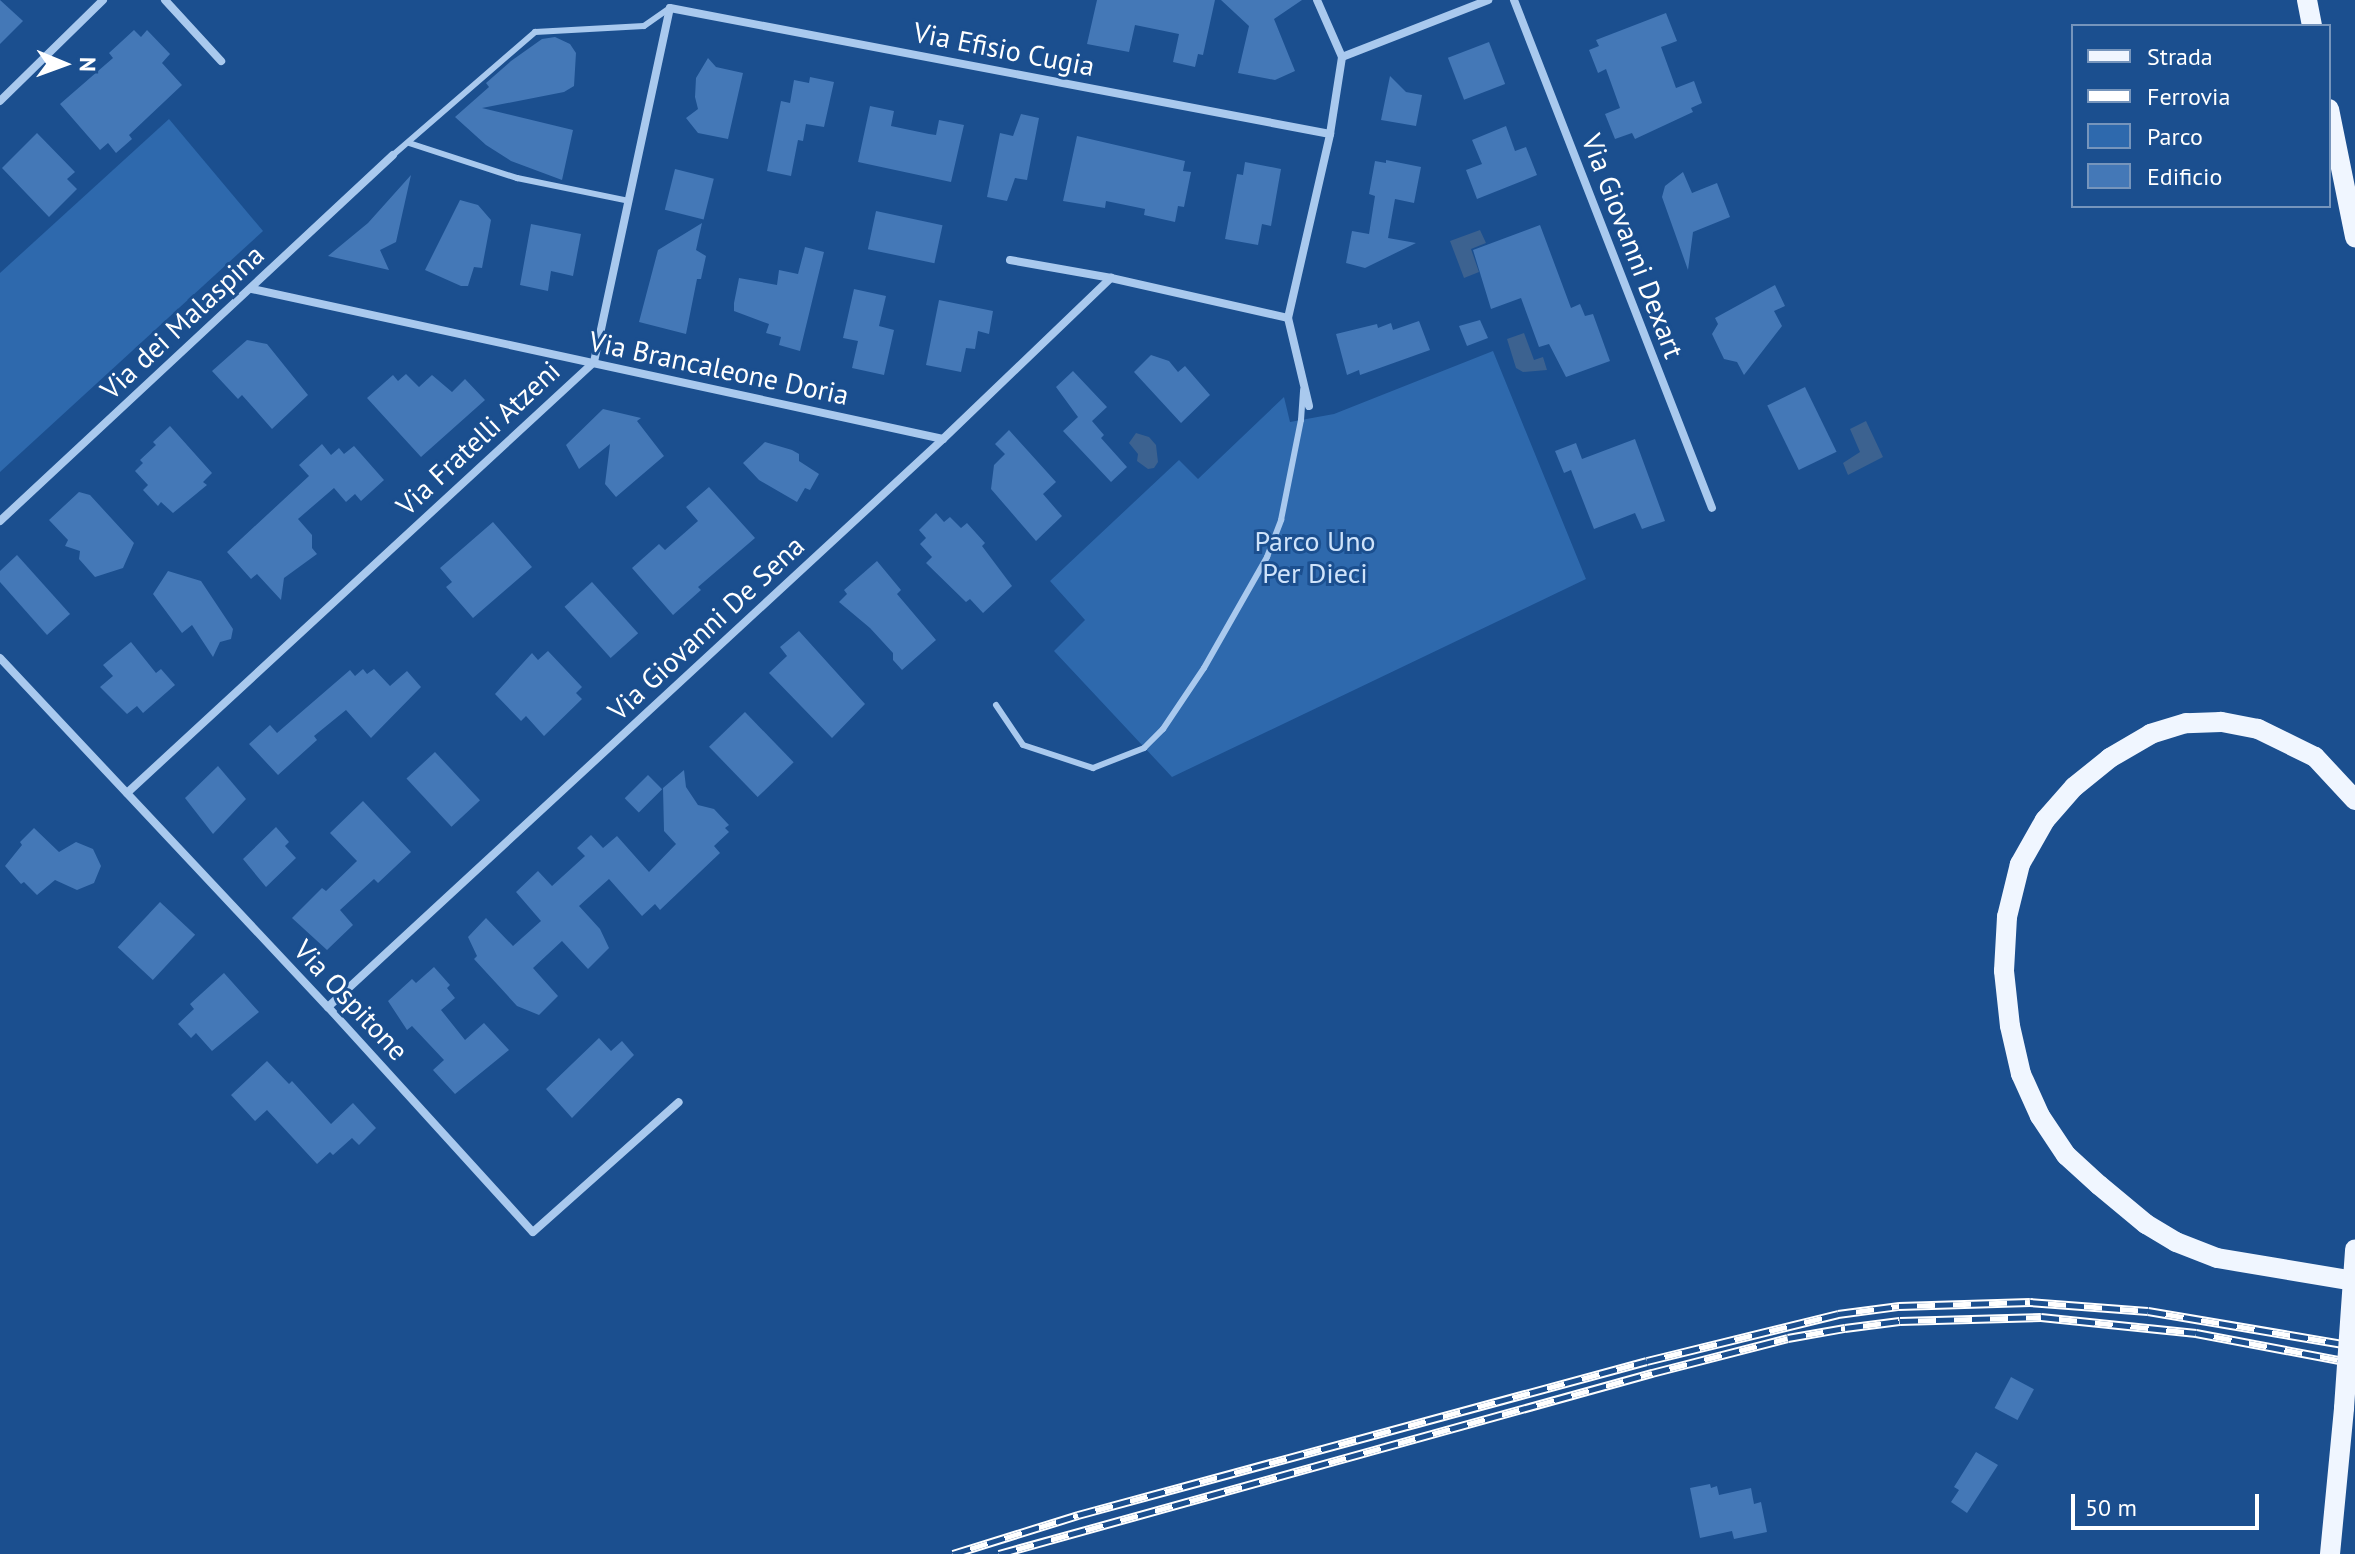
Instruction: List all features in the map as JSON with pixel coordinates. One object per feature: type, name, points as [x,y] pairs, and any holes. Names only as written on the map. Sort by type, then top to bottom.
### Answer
[{"type":"main road","points":[[2307,0],[2312,24]]},
{"type":"main road","points":[[2331,119],[2355,237]]},
{"type":"main road","points":[[2355,800],[2315,757],[2258,729],[2221,722],[2186,723],[2151,734],[2110,758],[2074,787],[2045,820],[2020,864],[2007,917],[2004,971],[2010,1026],[2021,1074],[2033,1102],[2066,1155],[2099,1185],[2146,1224],[2176,1242],[2217,1258],[2355,1281]]},
{"type":"main road","points":[[2330,1554],[2355,1249]]},
{"type":"street","points":[[0,101],[103,0]]},
{"type":"street","points":[[165,0],[221,61]]},
{"type":"street","points":[[1309,406],[1288,318],[1330,134],[1342,57],[1317,0]]},
{"type":"street","points":[[1342,57],[1488,0]]},
{"type":"street","name":"Via Giovanni Dexart","points":[[1514,0],[1712,508]]},
{"type":"street","name":"Via Efisio Cugia","points":[[668,4],[1330,134]]},
{"type":"street","name":"Via Fratelli Atzeni","points":[[127,793],[594,362],[668,4]]},
{"type":"street","name":"Via dei Malaspina","points":[[0,521],[393,155]]},
{"type":"street","points":[[1010,260],[1111,278],[1288,318]]},
{"type":"street","name":"Via Giovanni De Sena","points":[[328,1007],[943,439],[1111,278]]},
{"type":"street","name":"Via Brancaleone Doria","points":[[252,289],[943,439]]},
{"type":"street","name":"Via Ospitone","points":[[0,658],[328,1007],[533,1232],[679,1102]]},
{"type":"lane","points":[[393,155],[535,32],[644,26],[668,4]]},
{"type":"lane","points":[[409,143],[517,178],[629,201]]},
{"type":"lane","points":[[996,705],[1023,745],[1093,768],[1144,748],[1163,729],[1204,668],[1267,557],[1281,520],[1301,420],[1303,382]]},
{"type":"green space","points":[[169,119],[263,231],[0,472],[0,273]]},
{"type":"green space","name":"Parco Uno Per Dieci","points":[[1493,351],[1586,579],[1172,777],[1054,651],[1085,620],[1050,581],[1179,460],[1198,479],[1284,397],[1290,422],[1334,414]]},
{"type":"shaded area","points":[[1480,230],[1486,243],[1471,249],[1479,272],[1464,278],[1450,241]]},
{"type":"shaded area","points":[[1524,333],[1534,360],[1543,357],[1547,370],[1523,372],[1516,368],[1507,339]]},
{"type":"shaded area","points":[[1866,421],[1883,457],[1848,475],[1843,463],[1860,452],[1850,429]]},
{"type":"shaded area","points":[[1136,433],[1149,437],[1156,445],[1158,462],[1154,468],[1148,469],[1137,461],[1138,454],[1129,443]]},
{"type":"building","points":[[0,0],[23,21],[0,44]]},
{"type":"building","points":[[1097,0],[1215,0],[1203,55],[1198,54],[1195,67],[1173,62],[1179,34],[1135,25],[1129,52],[1087,44]]},
{"type":"building","points":[[1221,0],[1302,0],[1274,19],[1295,71],[1275,80],[1238,73],[1249,26]]},
{"type":"building","points":[[1666,13],[1677,41],[1661,47],[1676,88],[1694,81],[1702,103],[1691,108],[1693,112],[1635,139],[1632,133],[1615,139],[1605,114],[1620,108],[1606,69],[1598,73],[1589,50],[1599,46],[1596,40]]},
{"type":"building","points":[[134,30],[141,37],[147,30],[170,54],[162,63],[182,85],[129,135],[132,139],[116,153],[108,143],[100,150],[60,104],[113,58],[109,53]]},
{"type":"building","points":[[555,37],[570,44],[576,53],[574,86],[564,92],[482,108],[573,130],[562,180],[511,161],[486,145],[455,117],[489,87],[486,83],[511,61],[542,39]]},
{"type":"building","points":[[1489,42],[1505,84],[1464,100],[1448,58]]},
{"type":"building","points":[[708,58],[716,67],[743,73],[728,139],[698,133],[686,118],[698,109],[696,78]]},
{"type":"building","points":[[1390,76],[1406,92],[1422,95],[1416,126],[1381,120]]},
{"type":"building","points":[[810,77],[834,82],[824,127],[806,124],[803,141],[798,140],[791,176],[767,171],[781,101],[790,103],[794,80],[809,83]]},
{"type":"building","points":[[870,106],[894,111],[891,126],[929,134],[936,135],[939,120],[964,125],[951,182],[858,162]]},
{"type":"building","points":[[1021,114],[1039,118],[1027,180],[1015,178],[1007,201],[987,197],[1000,133],[1013,136]]},
{"type":"building","points":[[1506,126],[1515,151],[1526,147],[1537,175],[1477,199],[1466,170],[1482,164],[1472,140]]},
{"type":"building","points":[[37,133],[75,172],[67,179],[77,189],[49,217],[2,168]]},
{"type":"building","points":[[1077,136],[1185,161],[1183,171],[1191,172],[1184,207],[1178,206],[1175,222],[1144,215],[1145,209],[1106,201],[1105,208],[1063,201]]},
{"type":"building","points":[[1386,160],[1421,167],[1414,203],[1395,199],[1388,238],[1416,243],[1365,268],[1346,263],[1352,231],[1369,234],[1375,196],[1369,194],[1375,161],[1386,163]]},
{"type":"building","points":[[1245,162],[1281,169],[1271,226],[1262,224],[1258,245],[1225,239],[1237,174],[1243,175]]},
{"type":"building","points":[[675,169],[714,179],[704,219],[665,210]]},
{"type":"building","points":[[1683,172],[1692,193],[1717,183],[1730,217],[1693,232],[1688,270],[1662,197],[1665,186]]},
{"type":"building","points":[[411,175],[396,242],[380,250],[389,270],[328,256],[368,223]]},
{"type":"building","points":[[460,200],[478,205],[491,220],[482,268],[474,267],[468,286],[461,286],[425,270]]},
{"type":"building","points":[[876,211],[943,225],[934,263],[868,249]]},
{"type":"building","points":[[702,223],[696,250],[706,256],[701,279],[697,279],[686,334],[639,322],[658,250]]},
{"type":"building","points":[[531,224],[581,234],[573,276],[551,271],[548,291],[520,285]]},
{"type":"building","points":[[1540,225],[1571,308],[1580,304],[1585,316],[1593,314],[1610,361],[1566,377],[1549,344],[1539,347],[1521,298],[1491,309],[1473,250]]},
{"type":"building","points":[[805,247],[824,252],[800,351],[779,345],[781,337],[766,333],[769,324],[734,311],[734,303],[739,278],[777,285],[779,270],[798,274]]},
{"type":"building","points":[[1775,285],[1785,306],[1774,311],[1782,326],[1744,375],[1737,362],[1724,359],[1712,334],[1718,324],[1715,318]]},
{"type":"building","points":[[854,289],[886,296],[879,326],[894,330],[884,375],[852,368],[858,341],[843,338]]},
{"type":"building","points":[[939,300],[993,311],[989,334],[978,331],[975,349],[966,348],[961,372],[926,365]]},
{"type":"building","points":[[1480,320],[1488,338],[1467,346],[1459,326]]},
{"type":"building","points":[[1419,321],[1430,350],[1360,375],[1359,370],[1347,375],[1336,334],[1391,323],[1393,330]]},
{"type":"building","points":[[247,340],[267,344],[308,395],[272,429],[242,395],[238,399],[212,371]]},
{"type":"building","points":[[1151,355],[1169,361],[1178,372],[1185,366],[1210,395],[1181,423],[1134,372]]},
{"type":"building","points":[[1073,371],[1107,407],[1092,421],[1104,435],[1101,438],[1127,467],[1111,482],[1063,431],[1078,417],[1056,387]]},
{"type":"building","points":[[406,374],[419,387],[432,375],[452,392],[465,379],[485,400],[421,457],[367,398],[393,375],[398,381]]},
{"type":"building","points":[[1805,387],[1837,452],[1799,470],[1767,405]]},
{"type":"building","points":[[603,409],[641,418],[637,421],[664,456],[616,497],[605,484],[610,444],[579,469],[566,445]]},
{"type":"building","points":[[170,426],[212,473],[203,482],[207,485],[173,513],[161,502],[158,506],[143,490],[148,485],[135,471],[143,463],[140,460],[156,445],[153,442]]},
{"type":"building","points":[[1009,430],[1056,482],[1043,494],[1062,516],[1036,541],[991,489],[994,465],[1005,454],[995,444]]},
{"type":"building","points":[[1635,439],[1665,521],[1642,529],[1635,513],[1594,529],[1571,470],[1564,473],[1555,451],[1576,443],[1582,459]]},
{"type":"building","points":[[765,442],[799,454],[799,461],[819,474],[810,490],[805,488],[797,502],[759,480],[743,463]]},
{"type":"building","points":[[322,444],[331,455],[339,448],[344,454],[354,446],[384,480],[361,501],[355,494],[346,502],[334,488],[298,519],[312,535],[312,548],[317,554],[284,578],[281,600],[257,574],[251,579],[227,552],[309,476],[299,465]]},
{"type":"building","points":[[709,487],[755,538],[698,587],[701,590],[673,615],[632,568],[659,544],[665,550],[698,521],[686,507]]},
{"type":"building","points":[[79,492],[90,495],[134,543],[123,568],[95,577],[79,559],[80,551],[65,546],[68,540],[49,520]]},
{"type":"building","points":[[936,513],[944,522],[950,517],[961,528],[967,523],[985,543],[982,546],[1012,586],[983,613],[970,599],[966,602],[926,563],[932,557],[920,544],[926,538],[919,530]]},
{"type":"building","points":[[493,522],[532,567],[473,618],[446,587],[452,582],[440,568]]},
{"type":"building","points":[[17,555],[70,614],[47,635],[0,582],[0,571]]},
{"type":"building","points":[[877,561],[901,590],[897,594],[936,640],[902,670],[893,660],[893,653],[870,628],[839,602],[847,594],[844,590]]},
{"type":"building","points":[[168,571],[201,581],[233,629],[231,639],[220,642],[213,657],[192,625],[182,633],[153,594]]},
{"type":"building","points":[[592,582],[638,633],[611,658],[565,607]]},
{"type":"building","points":[[799,631],[865,704],[832,738],[769,673],[787,656],[780,647]]},
{"type":"building","points":[[131,642],[156,673],[161,669],[175,685],[143,713],[137,706],[127,714],[100,687],[113,676],[103,665]]},
{"type":"building","points":[[548,651],[582,687],[576,693],[582,699],[544,736],[526,716],[521,721],[495,694],[532,653],[538,660]]},
{"type":"building","points":[[363,669],[367,674],[374,669],[390,686],[407,671],[421,687],[371,738],[346,710],[314,736],[317,740],[278,775],[249,744],[270,725],[277,733],[350,670],[355,676]]},
{"type":"building","points":[[745,712],[794,762],[758,797],[709,747]]},
{"type":"building","points":[[435,752],[480,800],[451,827],[406,779]]},
{"type":"building","points":[[218,766],[246,799],[213,834],[185,798]]},
{"type":"building","points":[[684,770],[686,787],[698,805],[714,809],[729,825],[725,828],[729,832],[714,846],[720,853],[660,910],[655,904],[642,916],[609,879],[579,906],[600,929],[609,948],[588,969],[562,941],[533,968],[558,996],[539,1015],[517,1006],[474,959],[477,956],[468,937],[486,918],[513,946],[541,921],[516,892],[538,871],[552,886],[585,856],[577,848],[591,835],[603,848],[617,836],[649,872],[676,844],[664,831],[663,788]]},
{"type":"building","points":[[648,775],[662,789],[639,812],[625,798]]},
{"type":"building","points":[[363,801],[411,852],[378,883],[374,879],[340,910],[353,925],[327,950],[292,918],[322,888],[326,891],[357,861],[330,833]]},
{"type":"building","points":[[276,827],[289,842],[285,846],[296,858],[266,887],[243,859]]},
{"type":"building","points":[[34,828],[59,852],[76,842],[93,849],[101,866],[94,883],[77,890],[55,880],[37,895],[24,882],[21,884],[5,866],[22,845],[20,842]]},
{"type":"building","points":[[160,902],[195,935],[153,980],[118,947]]},
{"type":"building","points":[[434,967],[450,985],[447,988],[455,998],[441,1010],[465,1040],[484,1023],[509,1050],[455,1094],[433,1070],[444,1060],[412,1026],[407,1030],[388,1001],[412,979],[416,983]]},
{"type":"building","points":[[224,973],[259,1012],[212,1051],[196,1033],[191,1038],[178,1024],[194,1009],[190,1004]]},
{"type":"building","points":[[599,1038],[611,1051],[622,1041],[634,1055],[572,1118],[546,1089]]},
{"type":"building","points":[[267,1061],[289,1084],[292,1081],[331,1124],[353,1103],[376,1128],[359,1145],[352,1138],[317,1164],[267,1110],[255,1121],[231,1095]]},
{"type":"building","points":[[2011,1377],[2034,1389],[2018,1420],[1995,1408]]},
{"type":"building","points":[[1976,1452],[1998,1465],[1967,1513],[1951,1502],[1959,1490],[1954,1487]]},
{"type":"building","points":[[1710,1484],[1711,1488],[1717,1486],[1719,1495],[1751,1488],[1754,1504],[1761,1502],[1767,1532],[1734,1539],[1732,1531],[1700,1538],[1690,1488]]},
{"type":"railway","points":[[953,1554],[1078,1515],[1647,1361],[1838,1314],[1899,1306],[2030,1302],[2148,1311],[2355,1346]]},
{"type":"railway","points":[[999,1554],[1652,1373],[1788,1338],[1845,1328],[1900,1321],[2041,1317],[2196,1333],[2355,1363]]}]
